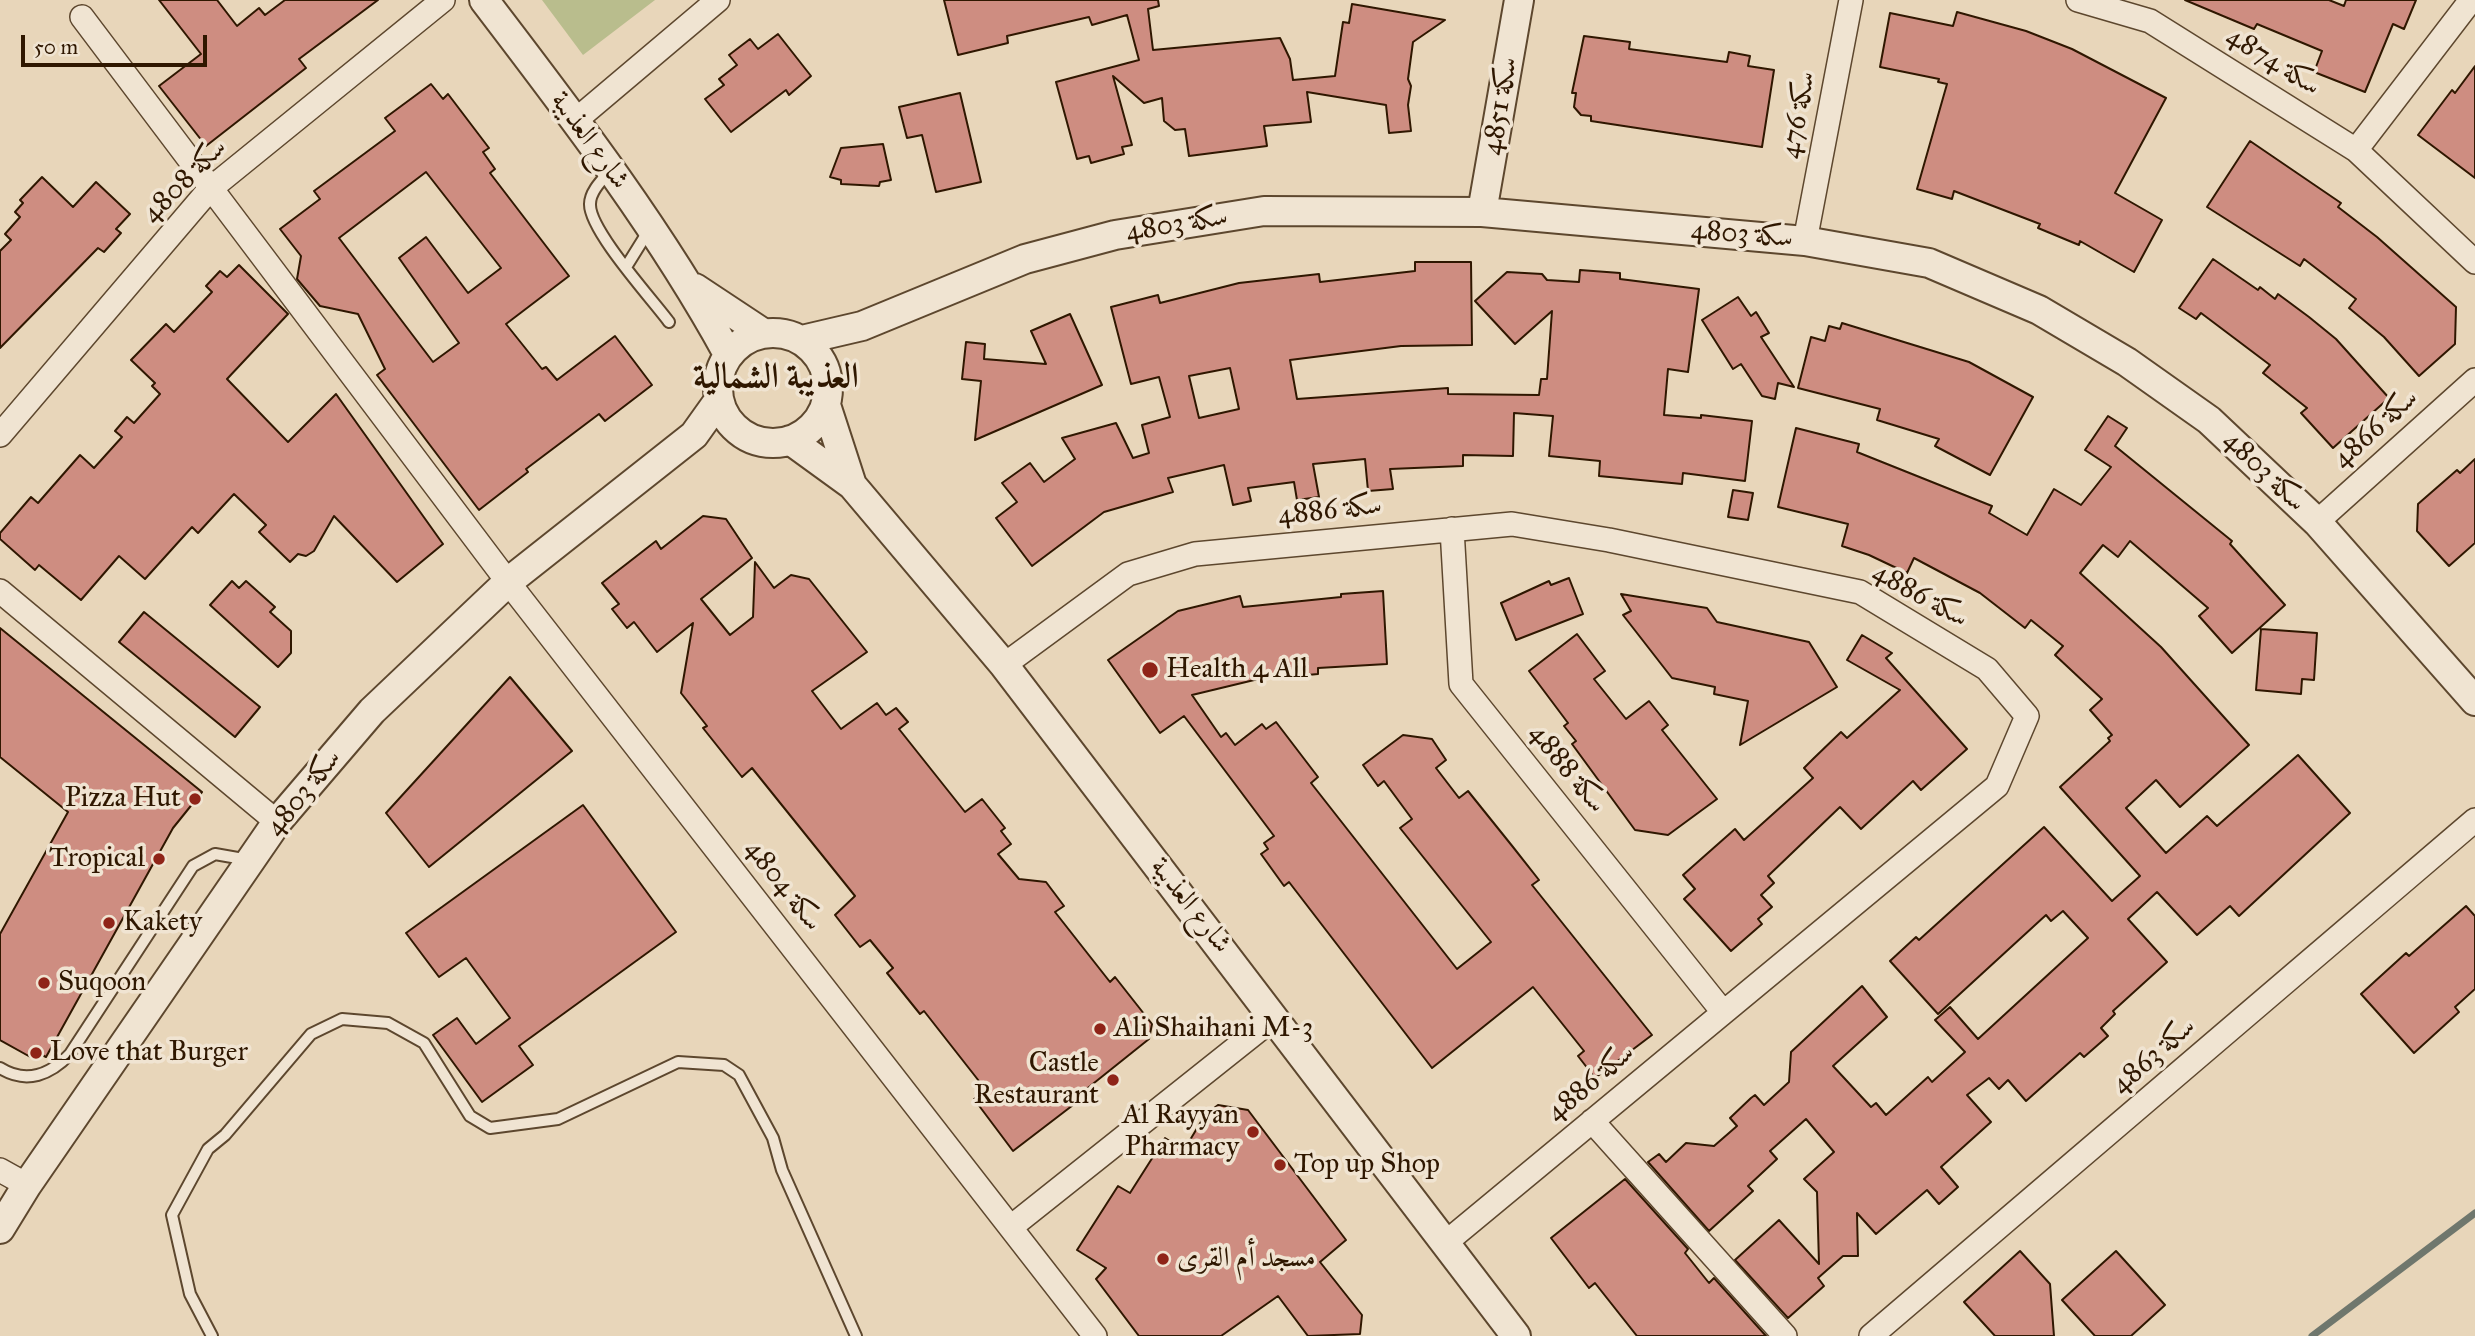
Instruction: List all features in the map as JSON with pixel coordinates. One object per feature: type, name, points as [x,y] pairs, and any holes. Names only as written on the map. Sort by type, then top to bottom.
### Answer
[{"type":"street","name":"سكة 4808","points":[[0,435],[209,190],[443,0]]},
{"type":"street","name":"شارع العذيبة","points":[[484,0],[576,120],[690,284],[728,354]]},
{"type":"street","points":[[576,120],[718,0]]},
{"type":"street","name":"سكة 4851","points":[[1482,212],[1519,0]]},
{"type":"street","name":"سكة 476","points":[[1805,241],[1851,0]]},
{"type":"street","name":"سكة 4874","points":[[2078,0],[2152,10],[2356,150],[2475,262]]},
{"type":"street","points":[[2356,150],[2471,0]]},
{"type":"street","name":"سكة 4804","points":[[82,17],[209,190],[508,582],[1095,1336]]},
{"type":"street","name":"سكة 4803","points":[[802,340],[862,326],[1026,259],[1115,235],[1264,211],[1482,212],[1805,241],[1929,262],[2039,310],[2127,362],[2209,420],[2317,522],[2475,701]]},
{"type":"street","name":"شارع العذيبة","points":[[690,284],[763,333]]},
{"type":"street","name":"سكة 4803","points":[[826,372],[862,326]]},
{"type":"street","points":[[763,333],[790,335],[802,340],[812,349],[826,372],[828,389],[826,405],[812,427],[790,440],[760,442],[734,427],[719,400],[719,376],[728,354],[744,340],[763,333]]},
{"type":"street","name":"سكة 4866","points":[[2317,522],[2475,380]]},
{"type":"street","name":"سكة 4803","points":[[0,1229],[27,1185],[277,822],[372,711],[508,582],[694,435],[719,400]]},
{"type":"street","name":"شارع العذيبة","points":[[826,405],[852,485]]},
{"type":"street","name":"سكة 4803","points":[[694,435],[734,427]]},
{"type":"street","name":"شارع العذيبة","points":[[790,440],[852,485],[1004,666],[1275,1017],[1516,1336]]},
{"type":"street","name":"سكة 4886","points":[[1004,666],[1128,574],[1195,554],[1512,524],[1647,547],[1860,592],[1987,669],[2027,716],[1997,786],[1444,1244]]},
{"type":"street","name":"سكة 4888","points":[[1452,529],[1461,684],[1723,1013]]},
{"type":"street","points":[[0,591],[277,822]]},
{"type":"street","name":"سكة 4863","points":[[1871,1336],[2475,820]]},
{"type":"street","points":[[1011,1227],[1275,1017]]},
{"type":"street","points":[[1592,1121],[1785,1336]]},
{"type":"street","points":[[0,1170],[27,1185]]},
{"type":"lane","points":[[611,170],[589,201],[590,212],[602,236],[669,322]]},
{"type":"lane","points":[[626,267],[651,228]]},
{"type":"lane","points":[[0,1068],[35,1076],[52,1072],[70,1054],[193,866],[215,854],[251,860]]},
{"type":"lane","points":[[212,1336],[190,1294],[172,1215],[208,1149],[225,1135],[311,1034],[342,1019],[387,1023],[424,1043],[470,1116],[490,1128],[558,1119],[678,1062],[724,1065],[739,1075],[773,1138],[782,1170],[856,1336]]},
{"type":"green space","points":[[542,0],[655,0],[583,55]]},
{"type":"building","points":[[159,0],[217,0],[237,26],[259,8],[265,15],[285,0],[378,0],[299,59],[306,68],[206,146],[159,86],[201,54]]},
{"type":"building","points":[[944,0],[1158,0],[1159,6],[1148,9],[1153,50],[1280,38],[1290,59],[1293,80],[1335,76],[1343,22],[1349,23],[1352,4],[1445,20],[1413,42],[1408,79],[1411,86],[1408,105],[1411,131],[1389,133],[1386,105],[1307,92],[1311,122],[1264,126],[1267,146],[1189,156],[1185,129],[1175,130],[1164,121],[1162,98],[1144,103],[1113,76],[1132,145],[1122,147],[1124,154],[1091,163],[1089,156],[1077,159],[1056,82],[1139,60],[1127,15],[1092,25],[1089,17],[1007,36],[1008,43],[958,55]]},
{"type":"building","points":[[2185,0],[2329,0],[2344,6],[2346,0],[2416,0],[2404,29],[2393,24],[2365,92],[2314,72],[2322,51],[2257,24],[2254,29]]},
{"type":"building","points":[[1957,12],[2026,31],[2072,49],[2166,98],[2115,193],[2162,220],[2134,272],[2080,241],[2079,245],[2038,228],[2040,224],[1954,191],[1952,199],[1917,189],[1947,84],[1938,82],[1939,79],[1880,67],[1890,13],[1953,26]]},
{"type":"building","points":[[778,34],[811,76],[789,95],[786,90],[731,132],[705,99],[724,85],[719,79],[737,65],[729,55],[750,39],[758,49]]},
{"type":"building","points":[[1584,36],[1630,42],[1629,49],[1727,62],[1729,52],[1750,56],[1748,66],[1774,70],[1762,147],[1591,121],[1591,116],[1581,115],[1574,107],[1576,93],[1572,93]]},
{"type":"building","points":[[2475,66],[2475,178],[2418,135],[2452,90],[2455,93]]},
{"type":"building","points":[[431,84],[443,99],[448,94],[489,148],[483,152],[495,169],[490,173],[569,276],[506,324],[542,369],[546,367],[557,380],[615,336],[652,385],[605,421],[599,414],[526,469],[528,472],[479,510],[377,375],[385,369],[358,314],[320,306],[297,279],[301,256],[280,229],[320,199],[314,191],[395,131],[385,118]],"holes":[[[426,172],[501,268],[468,293],[426,237],[399,258],[459,343],[433,362],[339,238]]]},
{"type":"building","points":[[960,93],[981,182],[936,192],[922,135],[907,138],[899,107]]},
{"type":"building","points":[[2250,141],[2341,203],[2338,207],[2377,237],[2456,307],[2455,344],[2419,376],[2384,337],[2349,308],[2356,299],[2304,259],[2300,266],[2207,207]]},
{"type":"building","points":[[883,144],[891,180],[880,182],[879,186],[841,184],[841,180],[830,177],[841,148]]},
{"type":"building","points":[[42,177],[73,207],[96,182],[130,214],[116,229],[121,233],[104,252],[98,248],[0,348],[0,251],[11,240],[5,234],[20,217],[15,212],[23,203],[20,200]]},
{"type":"building","points":[[2213,259],[2258,290],[2260,287],[2275,299],[2278,294],[2309,317],[2336,339],[2389,398],[2333,448],[2301,413],[2307,408],[2263,373],[2270,365],[2201,313],[2196,319],[2179,308]]},
{"type":"building","points":[[1415,262],[1471,262],[1472,345],[1401,346],[1290,360],[1297,399],[1448,388],[1448,394],[1539,395],[1541,379],[1547,379],[1552,311],[1515,344],[1475,301],[1507,272],[1542,274],[1547,280],[1579,282],[1580,270],[1620,273],[1620,279],[1699,289],[1688,372],[1668,369],[1664,415],[1701,418],[1701,415],[1752,421],[1745,481],[1683,473],[1682,484],[1599,476],[1600,461],[1549,456],[1553,416],[1514,413],[1513,456],[1463,455],[1463,466],[1390,469],[1393,489],[1368,491],[1365,459],[1313,464],[1319,497],[1297,500],[1294,482],[1248,488],[1251,501],[1233,505],[1224,465],[1168,478],[1173,492],[1104,512],[1032,566],[996,518],[1017,502],[1002,483],[1030,463],[1044,482],[1075,459],[1062,438],[1116,423],[1133,458],[1149,453],[1142,425],[1170,417],[1159,377],[1131,384],[1111,307],[1158,295],[1160,303],[1239,283],[1319,274],[1320,282],[1415,271]],"holes":[[[1230,368],[1239,409],[1199,418],[1189,376]]]},
{"type":"building","points":[[239,265],[288,314],[227,379],[288,442],[336,394],[443,544],[397,582],[334,516],[314,551],[306,556],[298,554],[290,562],[259,532],[266,525],[234,494],[198,533],[192,527],[145,579],[119,556],[81,600],[39,565],[35,570],[0,539],[0,533],[31,497],[38,503],[80,455],[94,468],[122,437],[115,431],[127,417],[134,423],[160,394],[152,386],[155,383],[131,360],[166,324],[174,332],[212,292],[206,286],[220,271],[227,277]]},
{"type":"building","points":[[1738,297],[1751,316],[1756,312],[1769,333],[1761,337],[1794,387],[1778,383],[1775,399],[1762,396],[1741,364],[1733,369],[1702,320]]},
{"type":"building","points":[[1070,314],[1102,385],[975,440],[981,381],[962,379],[966,342],[985,344],[984,359],[1046,364],[1031,331]]},
{"type":"building","points":[[1842,323],[1969,362],[2033,397],[1990,475],[1935,446],[1939,439],[1877,420],[1880,409],[1798,388],[1811,337],[1825,341],[1829,326],[1840,329]]},
{"type":"building","points":[[2108,416],[2127,428],[2115,446],[2232,541],[2230,544],[2285,605],[2232,653],[2199,616],[2208,608],[2130,541],[2118,557],[2103,545],[2080,573],[2161,647],[2249,745],[2180,807],[2156,780],[2126,808],[2166,853],[2207,816],[2217,826],[2298,755],[2350,813],[2239,916],[2230,906],[2197,935],[2157,892],[2128,919],[2167,962],[2113,1011],[2115,1014],[2101,1028],[2108,1036],[2084,1057],[2080,1053],[2026,1101],[2008,1080],[1999,1089],[1989,1078],[1967,1095],[1991,1122],[1941,1167],[1958,1187],[1939,1204],[1927,1190],[1876,1234],[1857,1213],[1858,1256],[1843,1256],[1818,1278],[1824,1286],[1788,1318],[1735,1260],[1779,1220],[1819,1264],[1817,1192],[1804,1179],[1834,1152],[1806,1119],[1770,1151],[1777,1159],[1748,1186],[1753,1191],[1709,1231],[1648,1162],[1659,1154],[1666,1162],[1686,1143],[1714,1146],[1737,1126],[1730,1118],[1751,1098],[1755,1095],[1764,1105],[1789,1082],[1791,1052],[1862,986],[1887,1017],[1833,1066],[1871,1107],[1876,1103],[1886,1115],[1928,1077],[1932,1082],[1965,1052],[1935,1020],[1950,1007],[1978,1039],[2088,938],[2063,911],[2051,921],[2046,915],[1938,1014],[1890,961],[1916,937],[1919,940],[2044,827],[2112,901],[2140,876],[2060,787],[2110,741],[2108,738],[2112,735],[2090,710],[2102,699],[2055,655],[2063,646],[2031,620],[2025,628],[1980,593],[1914,558],[1907,573],[1842,546],[1848,524],[1778,507],[1796,428],[1859,444],[1857,452],[1992,506],[1989,513],[2027,535],[2054,489],[2081,505],[2111,467],[2085,450]]},
{"type":"building","points":[[2475,459],[2475,543],[2449,566],[2417,531],[2418,504],[2457,470],[2460,473]]},
{"type":"building","points":[[1733,490],[1753,493],[1748,520],[1728,517]]},
{"type":"building","points":[[703,516],[726,519],[752,558],[701,599],[730,635],[753,617],[755,562],[774,588],[791,575],[809,579],[867,652],[812,691],[841,729],[877,703],[886,715],[896,708],[908,722],[899,729],[965,812],[982,799],[1005,828],[1001,831],[1011,844],[998,854],[1019,879],[1046,882],[1064,906],[1055,912],[1110,982],[1115,977],[1152,1024],[1149,1039],[1074,1099],[1077,1102],[1013,1151],[974,1099],[986,1090],[924,1011],[920,1014],[887,973],[893,968],[870,940],[860,947],[835,915],[855,896],[752,768],[742,777],[703,728],[707,726],[681,693],[693,623],[657,652],[634,622],[627,628],[612,609],[619,604],[602,583],[656,541],[661,549]]},
{"type":"building","points":[[1569,578],[1583,614],[1516,640],[1501,603],[1549,581],[1551,585]]},
{"type":"building","points":[[232,581],[239,588],[246,581],[275,607],[270,612],[291,631],[291,653],[278,667],[210,605]]},
{"type":"building","points":[[1383,591],[1387,664],[1318,668],[1318,674],[1275,678],[1275,675],[1192,695],[1221,737],[1226,733],[1235,745],[1262,724],[1266,729],[1276,722],[1318,777],[1311,783],[1457,969],[1491,942],[1400,828],[1412,819],[1384,781],[1378,786],[1363,765],[1403,735],[1432,739],[1446,760],[1436,768],[1459,798],[1468,791],[1539,880],[1532,885],[1652,1035],[1595,1078],[1578,1056],[1584,1051],[1533,987],[1432,1068],[1289,882],[1284,886],[1261,854],[1268,849],[1264,843],[1274,836],[1184,716],[1160,733],[1108,660],[1178,611],[1240,596],[1243,607]]},
{"type":"building","points":[[1621,594],[1707,608],[1717,622],[1809,642],[1837,687],[1740,745],[1748,701],[1714,694],[1715,687],[1672,678],[1623,615],[1631,611]]},
{"type":"building","points":[[144,612],[260,707],[235,737],[119,642]]},
{"type":"building","points":[[0,628],[202,792],[173,828],[46,1057],[38,1053],[34,1059],[0,1040],[0,934],[68,812],[0,757]]},
{"type":"building","points":[[2261,629],[2317,633],[2314,680],[2302,679],[2301,694],[2256,690]]},
{"type":"building","points":[[1577,634],[1605,671],[1594,679],[1626,719],[1649,701],[1668,725],[1662,730],[1717,799],[1668,835],[1635,830],[1572,744],[1576,741],[1564,726],[1568,723],[1529,671]]},
{"type":"building","points":[[1862,635],[1892,653],[1886,658],[1967,749],[1921,790],[1913,781],[1861,829],[1840,807],[1768,876],[1774,883],[1761,895],[1772,907],[1758,919],[1762,924],[1731,951],[1684,899],[1695,889],[1683,875],[1735,829],[1744,840],[1813,778],[1804,768],[1841,732],[1847,738],[1900,690],[1847,660]]},
{"type":"building","points":[[510,677],[572,751],[429,867],[386,813]]},
{"type":"building","points":[[583,805],[676,932],[519,1046],[533,1065],[482,1102],[433,1035],[457,1018],[476,1044],[510,1018],[466,958],[439,977],[406,933]]},
{"type":"building","points":[[2466,906],[2475,916],[2475,989],[2455,1007],[2459,1012],[2414,1053],[2361,994],[2406,953],[2409,956]]},
{"type":"building","points":[[1218,1105],[1248,1110],[1346,1240],[1320,1262],[1362,1315],[1360,1334],[1308,1336],[1278,1296],[1221,1336],[1139,1336],[1096,1279],[1106,1268],[1077,1250],[1118,1186],[1130,1193],[1165,1138],[1184,1150],[1205,1115]]},
{"type":"building","points":[[1625,1179],[1688,1249],[1685,1253],[1709,1283],[1714,1278],[1766,1336],[1637,1336],[1595,1283],[1589,1288],[1551,1238]]},
{"type":"building","points":[[2020,1251],[2050,1284],[2054,1336],[1995,1336],[1964,1302]]},
{"type":"building","points":[[2116,1251],[2165,1305],[2131,1336],[2095,1336],[2062,1300]]},
{"type":"waterway","points":[[2312,1336],[2475,1213]]},
{"type":"place","name":"Health 4 All","points":[[1150,670]]},
{"type":"place","name":"Pizza Hut","points":[[195,799]]},
{"type":"place","name":"Tropical","points":[[159,859]]},
{"type":"place","name":"Kakety","points":[[109,923]]},
{"type":"place","name":"Suqoon","points":[[44,983]]},
{"type":"place","name":"Ali Shaihani M-3","points":[[1100,1029]]},
{"type":"place","name":"Love that Burger","points":[[36,1053]]},
{"type":"place","name":"Castle Restaurant","points":[[1113,1080]]},
{"type":"place","name":"Al Rayyan Pharmacy","points":[[1253,1132]]},
{"type":"place","name":"Top up Shop","points":[[1280,1165]]},
{"type":"place","name":"مسجد أم القرى","points":[[1163,1259]]},
{"type":"district","name":"العذيبة الشمالية","points":[[776,378]]}]
